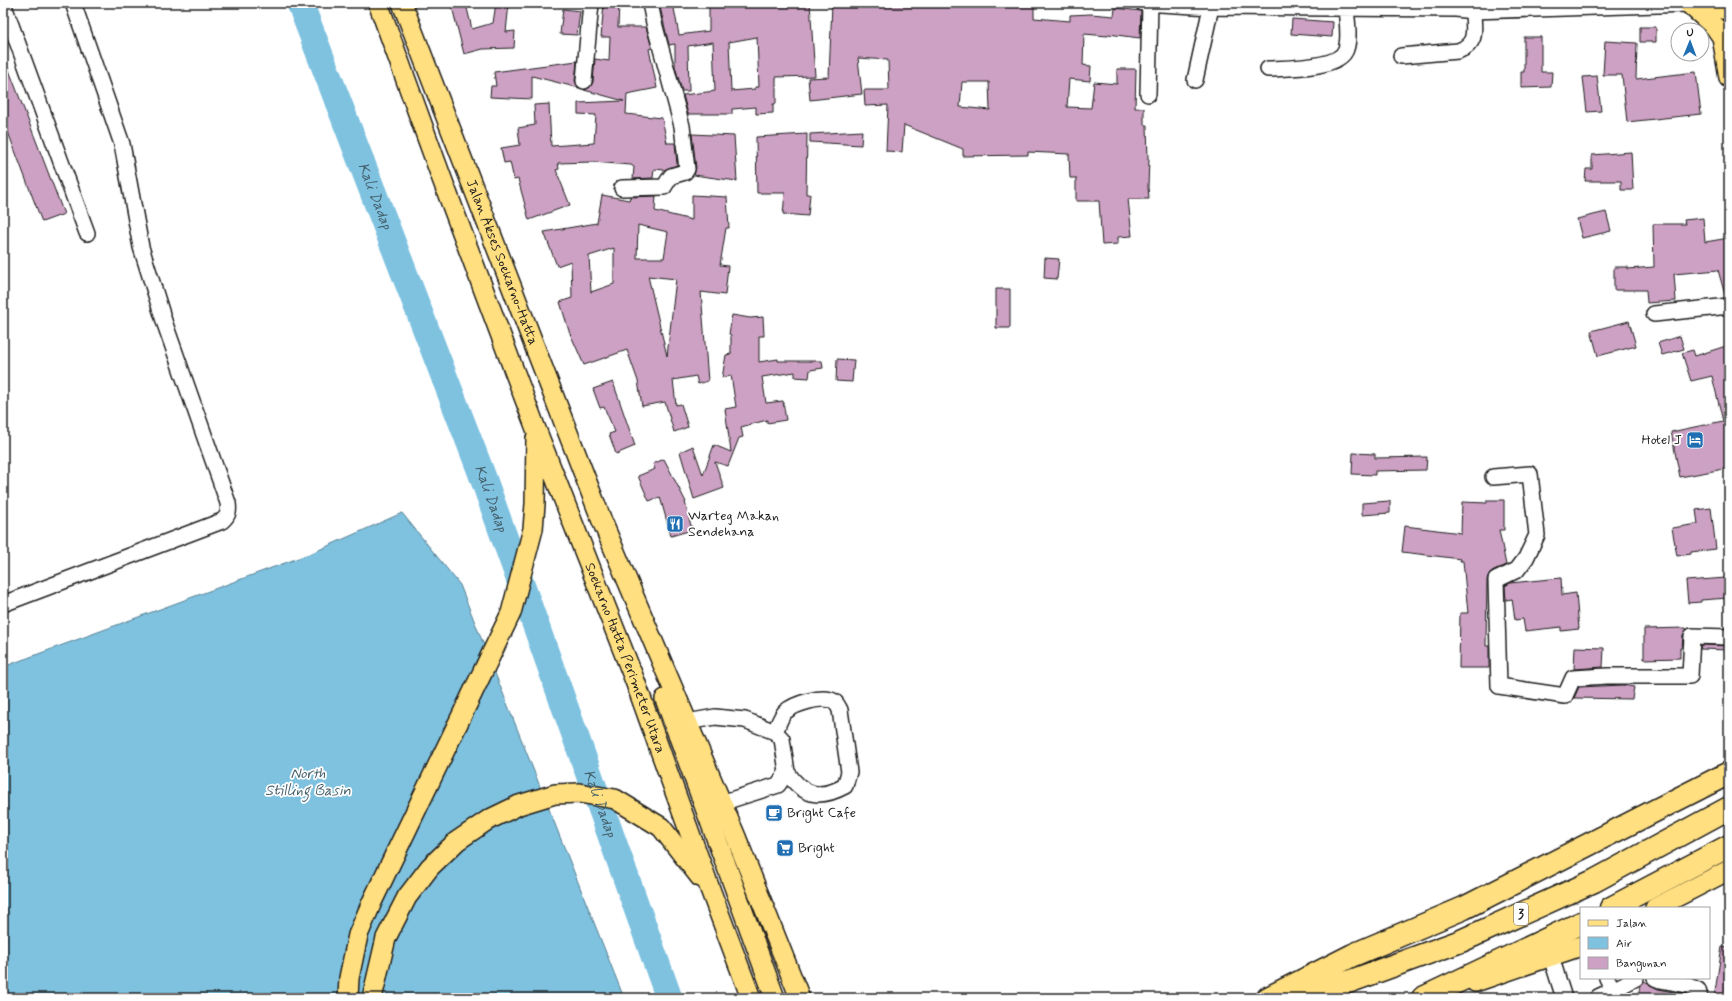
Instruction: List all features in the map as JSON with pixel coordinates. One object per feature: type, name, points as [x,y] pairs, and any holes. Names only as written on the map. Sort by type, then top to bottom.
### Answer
[{"type":"highway","points":[[1268,998],[1353,955],[1464,908],[1729,773]]},
{"type":"highway","name":"3","points":[[1304,998],[1467,938],[1594,880],[1729,808]]},
{"type":"highway","points":[[1613,907],[1729,846]]},
{"type":"highway","points":[[1423,998],[1580,923]]},
{"type":"main road","name":"Jalan Akses Soekarno-Hatta","points":[[378,3],[536,429]]},
{"type":"main road","name":"Jalan Akses Soekarno-Hatta","points":[[402,3],[602,521]]},
{"type":"main road","points":[[1689,3],[1729,10]]},
{"type":"main road","points":[[1689,3],[1715,27],[1726,32],[1729,78]]},
{"type":"main road","points":[[348,998],[349,978],[358,935],[372,902],[511,613],[533,529],[535,504],[536,429]]},
{"type":"main road","name":"Soekarno Hatta Perimeter Utara","points":[[536,429],[635,681],[751,998]]},
{"type":"main road","points":[[602,521],[722,803],[800,998]]},
{"type":"main road","points":[[602,521],[731,881],[775,998]]},
{"type":"main road","points":[[372,998],[386,938],[407,896],[430,867],[457,841],[488,820],[519,805],[555,794],[579,793],[615,798],[661,827],[710,889]]},
{"type":"main road","points":[[1658,907],[1729,870]]},
{"type":"main road","points":[[1427,998],[1580,946]]},
{"type":"street","points":[[3,3],[87,233]]},
{"type":"street","points":[[3,604],[222,521],[227,517],[229,511],[228,502],[165,324],[141,247],[122,144],[73,3]]},
{"type":"street","points":[[584,81],[590,3]]},
{"type":"street","points":[[622,188],[664,187],[671,176],[685,172],[687,169],[682,126],[650,3]]},
{"type":"street","points":[[1143,3],[1211,7],[1346,8],[1454,6],[1473,11],[1689,3]]},
{"type":"street","points":[[1148,94],[1150,4]]},
{"type":"street","points":[[1195,80],[1211,7]]},
{"type":"street","points":[[1268,69],[1318,65],[1338,59],[1346,50],[1346,8]]},
{"type":"street","points":[[1401,56],[1458,51],[1465,49],[1471,45],[1473,38],[1473,11]]},
{"type":"street","points":[[1654,314],[1729,306]]},
{"type":"street","points":[[1493,477],[1530,474],[1537,535],[1526,558],[1517,570],[1496,580],[1499,686],[1564,696],[1573,678],[1607,676],[1690,676],[1692,636],[1729,637]]},
{"type":"street","points":[[687,722],[715,717],[745,720],[775,732],[782,739],[787,772],[795,783],[810,794],[834,792],[845,786],[849,772],[840,710],[836,702],[825,699],[792,706],[783,714],[775,732]]},
{"type":"street","points":[[722,803],[778,785],[787,772]]},
{"type":"street","points":[[1551,957],[1562,987],[1564,998]]},
{"type":"street","points":[[1658,979],[1693,986],[1698,990],[1700,998]]},
{"type":"street","points":[[1598,997],[1620,986]]},
{"type":"water","name":"North Stilling Basin","points":[[402,513],[460,585],[624,998],[3,998],[3,667],[312,553]]},
{"type":"building","points":[[496,3],[509,3],[506,32],[515,31],[514,48],[483,49],[464,54],[452,7],[466,4],[472,29],[493,23]]},
{"type":"building","points":[[604,3],[619,3],[618,27],[646,27],[652,48],[649,49],[657,88],[627,94],[626,114],[662,118],[667,143],[675,143],[677,165],[664,170],[654,169],[653,178],[633,179],[634,167],[631,165],[592,162],[558,163],[559,169],[556,170],[570,205],[529,220],[518,179],[514,180],[510,162],[504,163],[501,148],[520,145],[518,128],[535,125],[534,105],[549,104],[551,146],[594,143],[596,115],[578,114],[578,103],[624,101],[584,90],[591,86],[593,82],[595,59],[609,61],[610,37],[601,37]]},
{"type":"building","points":[[659,3],[673,3],[679,35],[709,31],[709,3],[810,3],[815,76],[776,77],[776,104],[773,104],[773,113],[756,114],[756,107],[732,109],[732,114],[688,114],[683,95],[715,91],[713,42],[688,46],[689,91],[682,91],[675,66],[675,44],[669,45]],"holes":[[[757,37],[759,87],[755,87],[755,89],[731,91],[729,42]]]},
{"type":"building","points":[[832,3],[896,3],[921,5],[921,3],[937,3],[937,5],[970,5],[970,3],[1034,4],[1034,18],[1070,21],[1070,15],[1091,14],[1114,16],[1115,8],[1141,11],[1140,38],[1108,34],[1108,36],[1084,34],[1083,65],[1091,66],[1090,81],[1069,79],[1067,107],[1091,108],[1094,82],[1117,84],[1117,69],[1136,69],[1135,108],[1144,108],[1144,125],[1147,125],[1149,199],[1128,199],[1132,236],[1118,237],[1118,244],[1102,245],[1099,201],[1076,201],[1076,178],[1070,178],[1069,154],[1028,152],[1028,155],[963,156],[963,149],[904,125],[902,152],[886,151],[888,105],[865,106],[864,90],[889,90],[888,60],[858,58],[862,94],[810,100],[808,78],[829,77]],"holes":[[[962,82],[989,82],[990,110],[960,107]]]},
{"type":"building","points":[[563,9],[580,11],[577,35],[560,34]]},
{"type":"building","points":[[1292,19],[1333,22],[1332,37],[1291,34]]},
{"type":"building","points":[[1640,27],[1656,27],[1656,42],[1640,42]]},
{"type":"building","points":[[1524,37],[1541,37],[1541,72],[1552,72],[1551,87],[1521,88],[1521,72],[1524,72]]},
{"type":"building","points":[[1605,41],[1637,43],[1636,79],[1696,72],[1701,114],[1627,122],[1622,75],[1603,75]]},
{"type":"building","points":[[4,57],[64,214],[42,222],[3,119]]},
{"type":"building","points":[[577,61],[575,81],[579,88],[532,76],[532,99],[490,97],[491,86],[496,86],[494,72]]},
{"type":"building","points":[[1597,76],[1601,111],[1587,112],[1583,77]]},
{"type":"building","points":[[862,131],[861,145],[810,142],[810,134]]},
{"type":"building","points":[[692,134],[734,136],[737,181],[694,175],[696,168]]},
{"type":"building","points":[[807,134],[806,194],[810,194],[808,216],[783,214],[785,193],[757,193],[756,137]]},
{"type":"building","points":[[1631,152],[1633,190],[1621,190],[1621,181],[1585,181],[1586,169],[1592,169],[1592,155]]},
{"type":"building","points":[[602,195],[629,200],[630,197],[656,196],[655,211],[692,220],[692,195],[727,197],[729,228],[726,228],[720,265],[728,266],[725,295],[701,292],[708,381],[698,384],[696,376],[673,380],[676,405],[681,404],[688,427],[674,432],[665,402],[642,406],[638,381],[627,350],[584,365],[569,331],[560,302],[572,298],[571,261],[557,266],[544,232],[597,223]],"holes":[[[638,225],[668,232],[664,258],[637,258]],[[614,248],[614,284],[591,292],[589,256]],[[648,276],[676,279],[667,356]]]},
{"type":"building","points":[[1606,212],[1611,231],[1582,238],[1577,219]]},
{"type":"building","points":[[1703,218],[1705,242],[1729,238],[1729,295],[1725,295],[1718,270],[1674,274],[1676,301],[1647,303],[1646,290],[1614,290],[1614,267],[1628,267],[1628,269],[1654,267],[1653,224],[1685,224],[1684,220]]},
{"type":"building","points":[[1045,258],[1059,259],[1057,279],[1044,278]]},
{"type":"building","points":[[996,289],[1010,289],[1010,328],[996,328]]},
{"type":"building","points":[[732,315],[750,318],[763,317],[764,336],[759,336],[759,362],[778,359],[778,361],[822,361],[823,368],[810,370],[809,378],[795,377],[795,372],[762,377],[766,403],[783,401],[786,420],[767,423],[767,420],[741,427],[743,437],[739,438],[728,466],[715,462],[724,488],[694,499],[680,452],[693,446],[703,475],[714,445],[731,452],[725,409],[736,407],[731,375],[722,378],[726,355],[731,354],[731,335],[729,334]]},
{"type":"building","points":[[1629,321],[1636,346],[1598,356],[1591,331]]},
{"type":"building","points":[[1680,336],[1684,349],[1662,355],[1658,343]]},
{"type":"building","points":[[1726,346],[1729,355],[1729,468],[1680,477],[1671,432],[1723,421],[1712,376],[1691,381],[1682,353],[1693,350],[1695,356]]},
{"type":"building","points":[[837,359],[854,360],[852,382],[836,381]]},
{"type":"building","points":[[613,382],[635,446],[616,454],[609,434],[615,432],[604,407],[600,408],[593,389]]},
{"type":"building","points":[[1353,453],[1375,454],[1375,458],[1427,457],[1426,470],[1375,471],[1375,475],[1352,474]]},
{"type":"building","points":[[664,459],[686,502],[692,530],[671,536],[660,497],[649,501],[638,476],[655,469],[653,464]]},
{"type":"building","points":[[1487,500],[1504,500],[1504,530],[1499,530],[1506,565],[1492,572],[1488,576],[1487,580],[1486,646],[1489,646],[1489,668],[1459,668],[1460,613],[1468,613],[1463,561],[1460,561],[1461,559],[1402,552],[1405,526],[1461,533],[1462,502],[1487,503]]},
{"type":"building","points":[[1390,501],[1390,513],[1362,515],[1362,503]]},
{"type":"building","points":[[1711,508],[1716,549],[1691,552],[1691,554],[1677,556],[1672,528],[1698,524],[1696,510]]},
{"type":"building","points":[[1561,578],[1562,595],[1576,593],[1579,629],[1561,631],[1561,627],[1525,631],[1523,619],[1515,620],[1512,599],[1506,600],[1505,586],[1510,583]]},
{"type":"building","points":[[1726,578],[1728,598],[1701,600],[1701,602],[1688,603],[1686,581]]},
{"type":"building","points":[[1644,629],[1687,629],[1683,635],[1682,648],[1680,648],[1680,658],[1644,659]]},
{"type":"building","points":[[1701,645],[1729,646],[1729,650],[1700,649]]},
{"type":"building","points":[[1575,647],[1604,648],[1603,667],[1574,669]]},
{"type":"building","points":[[1623,685],[1634,687],[1632,699],[1574,698],[1579,687]]},
{"type":"building","points":[[1722,947],[1729,948],[1729,998],[1714,998]]},
{"type":"building","points":[[1644,982],[1658,989],[1684,994],[1691,998],[1638,998],[1640,986]]},
{"type":"waterway","name":"Kali Dadap","points":[[300,3],[481,472],[669,998]]},
{"type":"place","name":"Hotel J","points":[[1695,440]]},
{"type":"place","name":"Warteg Makan Sendehana","points":[[675,524]]},
{"type":"place","name":"Bright Cafe","points":[[774,813]]},
{"type":"place","name":"Bright","points":[[785,848]]}]
